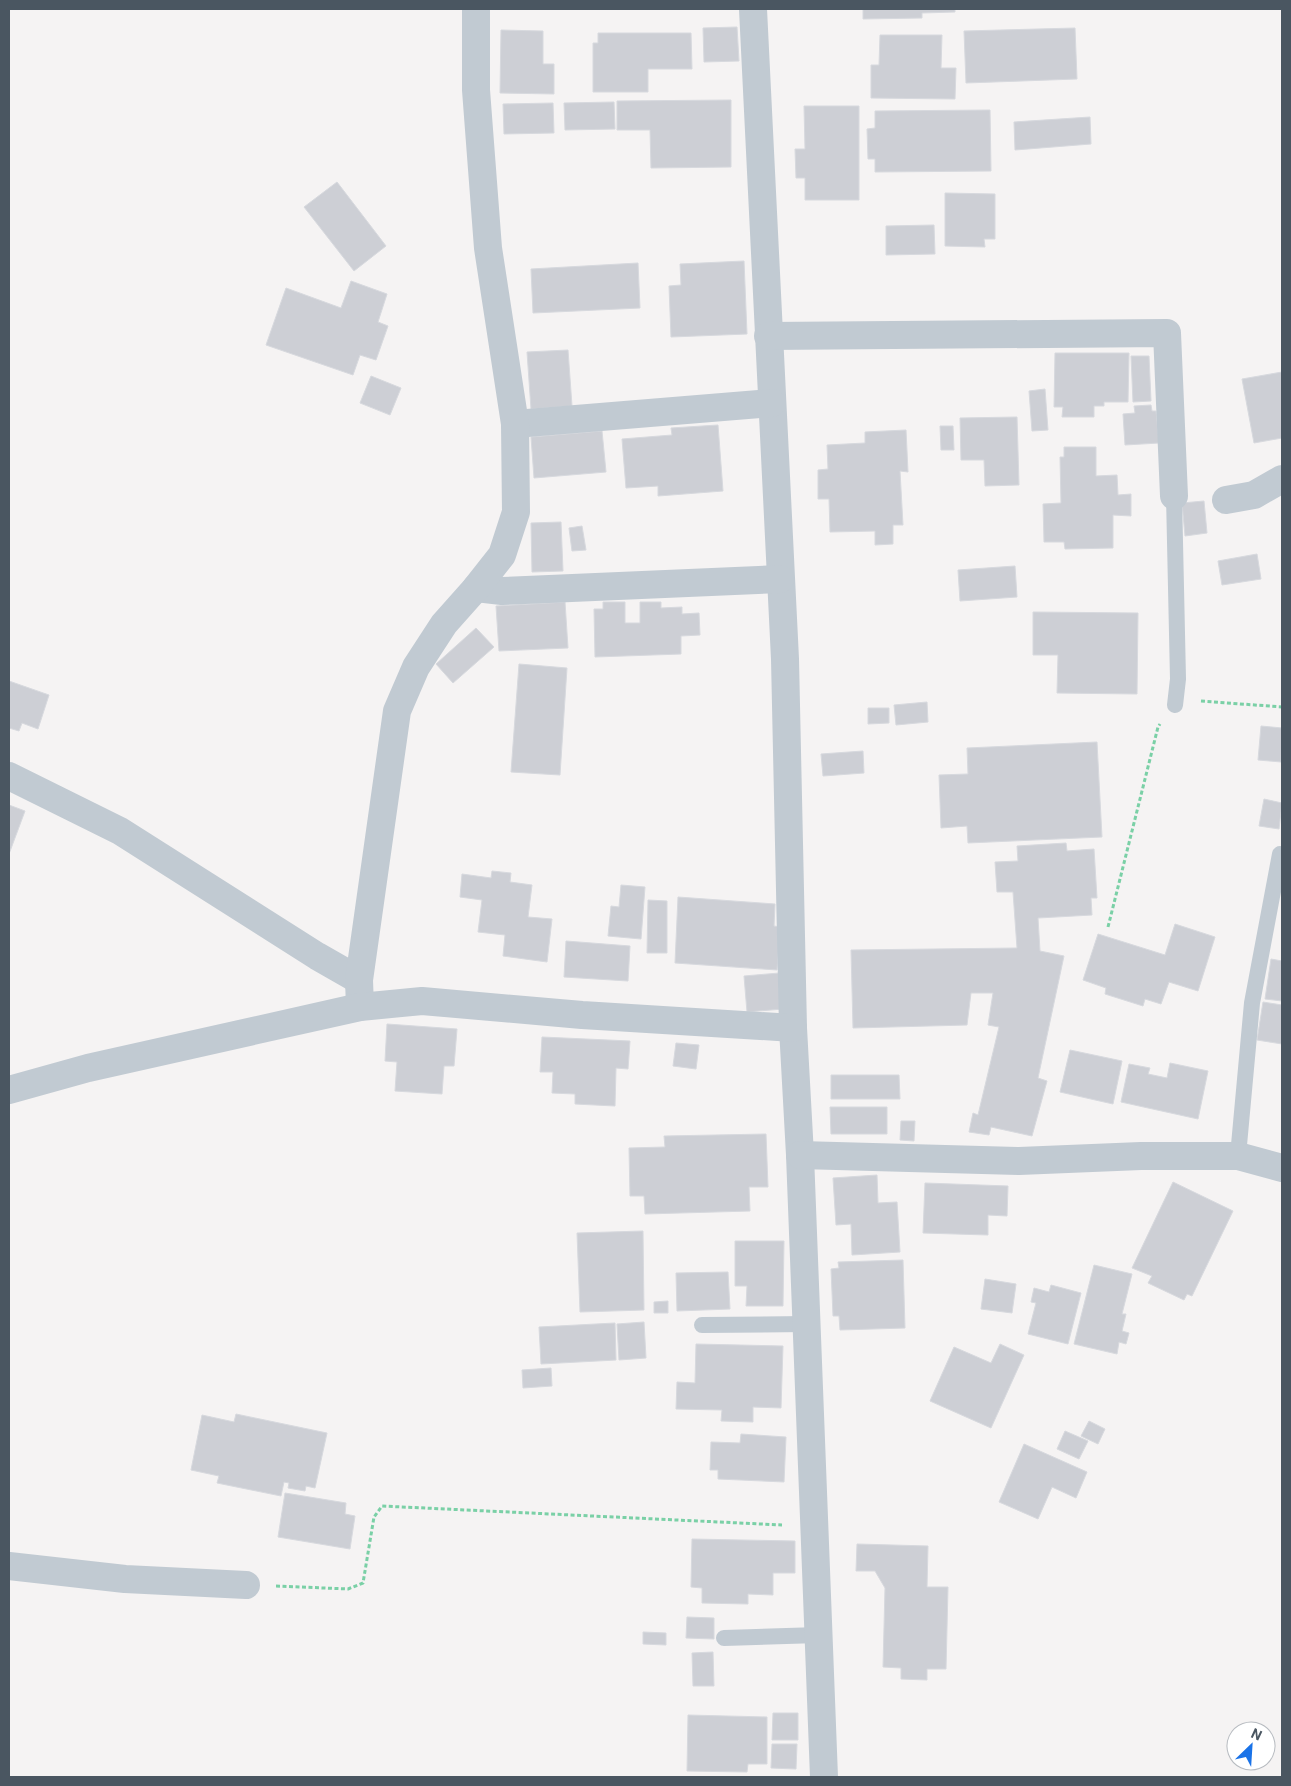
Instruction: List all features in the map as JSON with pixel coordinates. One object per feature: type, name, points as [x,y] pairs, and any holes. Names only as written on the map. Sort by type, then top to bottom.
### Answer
[{"type":"street","points":[[360,1007],[359,980],[397,711],[416,667],[444,624],[502,555],[516,512],[515,424],[488,248],[476,90],[476,9]]},
{"type":"street","points":[[753,9],[785,659],[793,1028],[800,1154],[824,1777]]},
{"type":"street","points":[[768,336],[1168,333],[1174,496]]},
{"type":"street","points":[[515,424],[772,403]]},
{"type":"street","points":[[1226,500],[1254,495],[1282,480]]},
{"type":"street","points":[[476,588],[502,591],[780,579]]},
{"type":"street","points":[[9,776],[120,831],[317,956],[359,980]]},
{"type":"street","points":[[9,1090],[88,1068],[360,1007],[422,1001],[582,1015],[793,1028]]},
{"type":"street","points":[[800,1154],[1019,1161],[1141,1156],[1238,1156],[1282,1168]]},
{"type":"street","points":[[9,1566],[125,1579],[246,1584]]},
{"type":"lane","points":[[1174,496],[1178,679],[1175,705]]},
{"type":"lane","points":[[1238,1156],[1252,1003],[1280,854]]},
{"type":"lane","points":[[702,1325],[807,1324]]},
{"type":"lane","points":[[724,1638],[819,1635]]},
{"type":"path","points":[[1108,927],[1158,727],[1175,705],[1188,700],[1282,707]]},
{"type":"path","points":[[246,1584],[348,1589],[363,1583],[374,1517],[382,1506],[815,1526]]},
{"type":"building","points":[[863,9],[955,9],[955,12],[922,13],[922,18],[863,19]]},
{"type":"building","points":[[737,27],[739,61],[704,62],[703,28]]},
{"type":"building","points":[[1075,28],[1077,79],[966,83],[964,31]]},
{"type":"building","points":[[501,30],[543,31],[543,64],[554,64],[554,94],[500,93]]},
{"type":"building","points":[[598,33],[691,33],[692,69],[648,69],[648,92],[593,92],[593,43],[598,43]]},
{"type":"building","points":[[880,35],[942,35],[941,68],[956,68],[955,99],[871,98],[871,65],[879,65]]},
{"type":"building","points":[[731,100],[731,167],[651,168],[650,130],[617,130],[617,101]]},
{"type":"building","points":[[614,102],[615,129],[565,130],[564,103]]},
{"type":"building","points":[[553,103],[554,133],[504,134],[503,104]]},
{"type":"building","points":[[804,106],[859,106],[859,200],[805,200],[805,178],[796,178],[795,149],[805,149]]},
{"type":"building","points":[[990,110],[991,171],[875,172],[875,159],[868,159],[867,129],[875,128],[875,111]]},
{"type":"building","points":[[1090,117],[1091,144],[1015,150],[1014,122]]},
{"type":"building","points":[[337,182],[386,246],[354,271],[304,207]]},
{"type":"building","points":[[945,193],[995,194],[995,239],[984,239],[985,247],[945,246]]},
{"type":"building","points":[[934,225],[935,254],[886,255],[886,226]]},
{"type":"building","points":[[744,261],[747,334],[671,337],[669,286],[681,285],[680,264]]},
{"type":"building","points":[[638,263],[640,308],[533,313],[531,269]]},
{"type":"building","points":[[351,281],[387,294],[378,322],[388,326],[376,360],[360,355],[353,375],[266,345],[286,288],[341,308]]},
{"type":"building","points":[[568,350],[572,406],[531,409],[527,352]]},
{"type":"building","points":[[1055,353],[1129,353],[1128,402],[1104,402],[1104,406],[1094,406],[1094,417],[1062,417],[1063,407],[1054,407]]},
{"type":"building","points":[[1131,356],[1149,356],[1151,401],[1133,402]]},
{"type":"building","points":[[1282,372],[1282,438],[1254,443],[1242,379]]},
{"type":"building","points":[[371,376],[401,388],[390,415],[360,403]]},
{"type":"building","points":[[1045,389],[1048,430],[1032,431],[1029,391]]},
{"type":"building","points":[[1151,405],[1152,411],[1156,411],[1159,443],[1125,445],[1123,414],[1135,413],[1134,406]]},
{"type":"building","points":[[1017,417],[1019,485],[985,486],[984,460],[961,460],[960,418]]},
{"type":"building","points":[[718,425],[723,491],[658,496],[658,486],[626,488],[622,439],[672,435],[671,428]]},
{"type":"building","points":[[940,426],[953,426],[954,450],[941,450]]},
{"type":"building","points":[[906,430],[908,472],[900,471],[903,525],[893,525],[893,544],[875,545],[875,531],[830,532],[829,499],[818,499],[818,470],[828,469],[827,445],[865,443],[865,432]]},
{"type":"building","points":[[602,431],[606,472],[534,478],[531,437]]},
{"type":"building","points":[[1064,447],[1096,447],[1096,476],[1117,475],[1118,495],[1131,494],[1131,516],[1113,515],[1113,548],[1065,549],[1064,542],[1044,542],[1043,504],[1061,503],[1060,457],[1064,457]]},
{"type":"building","points":[[1204,501],[1207,533],[1185,536],[1182,503]]},
{"type":"building","points":[[561,522],[563,571],[532,572],[531,523]]},
{"type":"building","points":[[582,526],[586,550],[572,551],[569,528]]},
{"type":"building","points":[[1257,554],[1261,579],[1222,585],[1218,561]]},
{"type":"building","points":[[1015,566],[1017,597],[960,601],[958,570]]},
{"type":"building","points":[[565,602],[568,648],[499,651],[496,606]]},
{"type":"building","points":[[603,602],[625,602],[625,623],[640,623],[640,602],[661,602],[661,608],[682,607],[682,614],[699,613],[700,635],[681,636],[681,654],[595,657],[594,609],[603,609]]},
{"type":"building","points":[[1033,612],[1138,613],[1137,694],[1057,693],[1058,655],[1033,655]]},
{"type":"building","points":[[476,628],[494,647],[453,683],[436,664]]},
{"type":"building","points":[[519,664],[567,668],[560,775],[511,772]]},
{"type":"building","points":[[9,681],[49,695],[38,729],[22,723],[19,731],[9,728]]},
{"type":"building","points":[[927,702],[928,722],[896,725],[894,705]]},
{"type":"building","points":[[868,708],[889,708],[889,723],[868,724]]},
{"type":"building","points":[[1261,726],[1282,728],[1281,762],[1258,760]]},
{"type":"building","points":[[1097,742],[1102,837],[968,843],[967,826],[941,828],[939,775],[968,774],[967,748]]},
{"type":"building","points":[[863,751],[864,773],[823,776],[821,754]]},
{"type":"building","points":[[1264,799],[1282,803],[1279,829],[1259,826]]},
{"type":"building","points":[[9,805],[25,811],[9,854]]},
{"type":"building","points":[[1066,843],[1067,851],[1094,849],[1097,898],[1091,898],[1092,915],[1038,918],[1040,951],[1064,956],[1038,1078],[1047,1081],[1032,1136],[991,1127],[989,1135],[969,1132],[973,1113],[978,1115],[999,1027],[988,1025],[993,993],[971,993],[967,1025],[853,1028],[851,950],[1017,948],[1013,892],[997,892],[995,862],[1018,861],[1017,846]]},
{"type":"building","points":[[492,871],[511,873],[510,882],[532,885],[528,917],[552,919],[547,962],[503,956],[505,935],[478,932],[482,900],[460,897],[462,874],[491,878]]},
{"type":"building","points":[[621,885],[645,887],[641,939],[608,936],[611,906],[619,907]]},
{"type":"building","points":[[678,897],[775,904],[774,926],[780,927],[777,970],[675,963]]},
{"type":"building","points":[[648,900],[667,901],[667,953],[647,953]]},
{"type":"building","points":[[1175,924],[1215,937],[1198,991],[1169,982],[1161,1004],[1145,999],[1143,1006],[1105,994],[1106,988],[1083,980],[1098,934],[1165,955]]},
{"type":"building","points":[[566,941],[630,946],[628,981],[564,977]]},
{"type":"building","points":[[1271,959],[1282,961],[1282,1001],[1265,999]]},
{"type":"building","points":[[779,973],[783,1009],[747,1012],[744,976]]},
{"type":"building","points":[[1263,1002],[1282,1005],[1282,1044],[1257,1040]]},
{"type":"building","points":[[387,1024],[457,1029],[454,1066],[444,1066],[442,1094],[395,1091],[397,1062],[385,1061]]},
{"type":"building","points":[[542,1037],[630,1041],[628,1069],[616,1068],[615,1106],[575,1104],[575,1094],[552,1093],[553,1072],[540,1072]]},
{"type":"building","points":[[676,1043],[699,1045],[696,1069],[673,1066]]},
{"type":"building","points":[[1070,1050],[1122,1061],[1113,1104],[1060,1092]]},
{"type":"building","points":[[1170,1063],[1208,1071],[1198,1119],[1121,1102],[1129,1064],[1150,1068],[1148,1074],[1167,1078]]},
{"type":"building","points":[[831,1075],[899,1075],[900,1099],[831,1099]]},
{"type":"building","points":[[830,1107],[887,1107],[887,1134],[831,1134]]},
{"type":"building","points":[[901,1121],[915,1121],[914,1141],[900,1140]]},
{"type":"building","points":[[766,1134],[768,1187],[749,1187],[750,1211],[645,1214],[644,1196],[630,1196],[629,1148],[665,1147],[664,1136]]},
{"type":"building","points":[[877,1175],[878,1203],[897,1202],[900,1252],[852,1255],[851,1224],[836,1225],[833,1178]]},
{"type":"building","points":[[1173,1182],[1233,1211],[1192,1296],[1187,1294],[1184,1300],[1148,1283],[1152,1276],[1132,1268]]},
{"type":"building","points":[[925,1183],[1008,1186],[1007,1216],[988,1215],[988,1235],[923,1233]]},
{"type":"building","points":[[643,1231],[644,1310],[580,1312],[577,1233]]},
{"type":"building","points":[[735,1241],[784,1241],[783,1306],[746,1306],[747,1286],[735,1286]]},
{"type":"building","points":[[903,1260],[905,1328],[840,1330],[839,1316],[833,1316],[831,1269],[839,1268],[838,1262]]},
{"type":"building","points":[[1094,1265],[1132,1274],[1122,1314],[1126,1314],[1122,1331],[1129,1333],[1126,1344],[1119,1342],[1117,1354],[1074,1344]]},
{"type":"building","points":[[728,1272],[730,1309],[677,1311],[676,1273]]},
{"type":"building","points":[[985,1279],[1016,1284],[1012,1313],[981,1309]]},
{"type":"building","points":[[1051,1285],[1081,1293],[1068,1344],[1028,1334],[1036,1303],[1031,1302],[1034,1288],[1049,1292]]},
{"type":"building","points":[[668,1301],[668,1313],[654,1313],[654,1302]]},
{"type":"building","points":[[644,1322],[646,1358],[619,1360],[617,1324]]},
{"type":"building","points":[[615,1323],[616,1360],[541,1364],[539,1327]]},
{"type":"building","points":[[696,1344],[783,1346],[781,1408],[753,1407],[753,1422],[721,1421],[722,1410],[676,1409],[677,1382],[695,1383]]},
{"type":"building","points":[[1000,1344],[1024,1355],[991,1428],[930,1401],[954,1347],[991,1363]]},
{"type":"building","points":[[551,1368],[552,1386],[523,1388],[522,1370]]},
{"type":"building","points":[[236,1414],[327,1433],[315,1488],[306,1486],[305,1491],[288,1488],[289,1483],[284,1482],[281,1496],[217,1483],[219,1476],[191,1470],[202,1415],[234,1422]]},
{"type":"building","points":[[1089,1421],[1105,1429],[1098,1444],[1081,1436]]},
{"type":"building","points":[[1065,1431],[1088,1441],[1079,1459],[1057,1449]]},
{"type":"building","points":[[741,1434],[786,1437],[784,1482],[718,1479],[718,1470],[710,1470],[711,1442],[740,1443]]},
{"type":"building","points":[[1024,1444],[1087,1472],[1076,1498],[1052,1487],[1038,1519],[999,1502]]},
{"type":"building","points":[[285,1493],[346,1503],[345,1514],[355,1516],[350,1549],[278,1537]]},
{"type":"building","points":[[692,1539],[795,1541],[795,1573],[773,1573],[773,1595],[748,1594],[748,1604],[702,1603],[702,1588],[691,1587]]},
{"type":"building","points":[[857,1544],[928,1546],[927,1587],[948,1587],[946,1669],[927,1669],[927,1680],[901,1679],[901,1668],[883,1667],[885,1588],[875,1571],[856,1571]]},
{"type":"building","points":[[687,1617],[714,1618],[714,1639],[686,1638]]},
{"type":"building","points":[[643,1632],[666,1633],[666,1645],[643,1644]]},
{"type":"building","points":[[713,1652],[714,1686],[693,1686],[692,1653]]},
{"type":"building","points":[[773,1713],[798,1713],[798,1740],[772,1740]]},
{"type":"building","points":[[688,1715],[767,1717],[767,1764],[748,1764],[747,1772],[687,1771]]},
{"type":"building","points":[[772,1744],[797,1744],[796,1769],[771,1768]]}]
